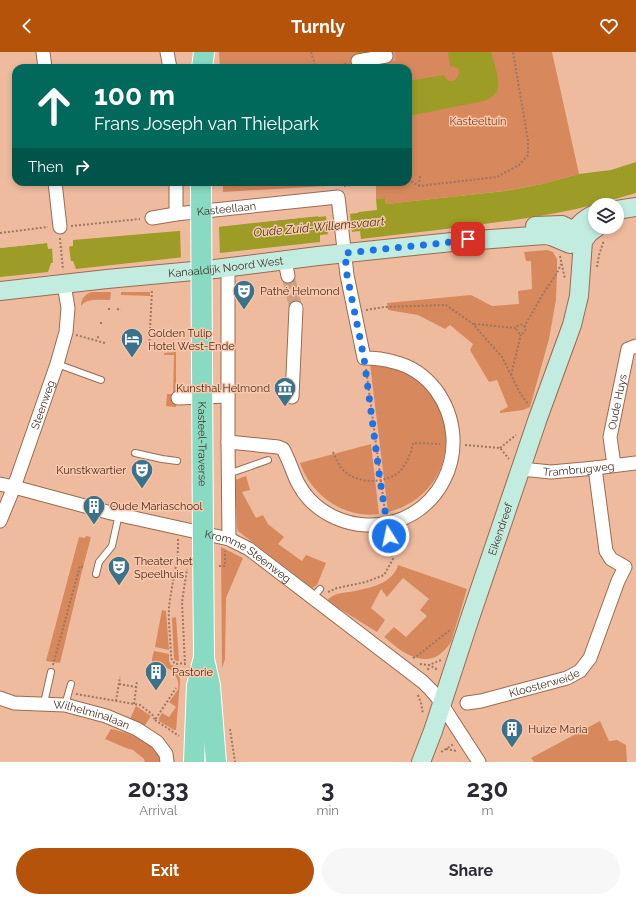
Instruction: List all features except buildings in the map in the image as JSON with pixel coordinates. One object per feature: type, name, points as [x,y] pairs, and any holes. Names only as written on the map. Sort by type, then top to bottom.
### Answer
[{"type":"main road","points":[[202,64],[204,52]]},
{"type":"main road","name":"Kasteel-Traverse","points":[[194,762],[197,686],[194,661],[203,543],[200,186]]},
{"type":"main road","name":"Kasteel-Traverse","points":[[194,661],[210,686],[216,762]]},
{"type":"street","points":[[43,52],[44,64]]},
{"type":"street","points":[[167,52],[169,64]]},
{"type":"street","points":[[358,61],[386,56]]},
{"type":"street","points":[[55,186],[60,227]]},
{"type":"street","points":[[176,186],[176,214]]},
{"type":"street","name":"Kasteellaan","points":[[152,218],[176,214],[338,197],[347,275],[364,358]]},
{"type":"street","points":[[576,239],[579,225],[588,218]]},
{"type":"street","points":[[576,239],[588,233]]},
{"type":"street","name":"Kanaaldijk Noord West","points":[[0,291],[228,268],[286,268],[345,253],[452,242],[545,235],[576,239]]},
{"type":"street","name":"Eikendreef","points":[[422,762],[538,418],[572,326],[579,296],[570,275],[576,239]]},
{"type":"street","points":[[227,542],[228,268]]},
{"type":"street","name":"Steenweg","points":[[0,521],[14,486],[57,364],[66,332],[68,308],[64,284]]},
{"type":"street","points":[[292,397],[296,308]]},
{"type":"street","name":"Oude Huys","points":[[614,465],[610,437],[628,349],[636,346]]},
{"type":"street","points":[[228,442],[278,447],[283,449],[299,486],[309,499],[334,517],[356,524],[386,524],[417,511],[432,498],[445,479],[450,465],[454,445],[450,418],[445,404],[432,385],[416,371],[395,362],[379,358],[364,358]]},
{"type":"street","points":[[178,398],[228,396]]},
{"type":"street","name":"Trambrugweg","points":[[522,467],[551,472],[636,462]]},
{"type":"street","name":"Kloosterweide","points":[[467,703],[482,701],[567,678],[580,671],[590,658],[618,581],[630,568],[611,559],[606,551],[595,468]]},
{"type":"street","name":"Kromme Steenweg","points":[[0,484],[14,486],[119,514],[179,528],[249,549],[317,596],[432,690],[479,762]]},
{"type":"street","name":"Wilhelminalaan","points":[[0,698],[14,703],[44,703],[66,699],[137,729],[157,742],[166,754],[167,762]]},
{"type":"lane","points":[[57,364],[101,380]]},
{"type":"lane","points":[[135,454],[178,461]]},
{"type":"lane","points":[[228,474],[268,460]]},
{"type":"lane","points":[[96,574],[99,562],[112,546],[119,514]]},
{"type":"lane","points":[[44,703],[51,672]]},
{"type":"lane","points":[[66,699],[71,684]]},
{"type":"path","points":[[311,52],[315,64]]},
{"type":"path","points":[[412,182],[419,186],[498,177],[519,165],[528,155],[528,140],[513,52]]},
{"type":"path","points":[[346,64],[358,61]]},
{"type":"path","points":[[419,186],[420,176]]},
{"type":"path","points":[[0,233],[152,218]]},
{"type":"path","points":[[598,255],[600,234]]},
{"type":"path","points":[[60,247],[62,263]]},
{"type":"path","points":[[511,376],[521,334],[525,331],[524,327],[557,273],[561,262]]},
{"type":"path","points":[[149,349],[152,286]]},
{"type":"path","points":[[354,312],[384,306],[446,305],[473,324],[502,357],[520,393],[538,418]]},
{"type":"path","points":[[117,309],[121,310]]},
{"type":"path","points":[[473,324],[516,328],[522,325],[524,327]]},
{"type":"path","points":[[516,328],[517,332],[521,334]]},
{"type":"path","points":[[66,332],[97,338],[105,343]]},
{"type":"path","points":[[317,596],[337,588],[366,582],[384,575],[393,559],[386,524],[364,358]]},
{"type":"path","points":[[467,446],[500,448],[519,433]]},
{"type":"path","points":[[333,452],[340,466],[350,475],[358,479],[380,480],[401,470],[411,453],[413,443],[454,445]]},
{"type":"path","points":[[500,448],[512,462],[522,467]]},
{"type":"path","points":[[179,528],[179,550],[169,609],[171,658],[175,664],[194,661]]},
{"type":"path","points":[[219,566],[225,566],[227,542]]},
{"type":"path","points":[[51,672],[80,566],[83,567]]},
{"type":"path","points":[[187,567],[182,599],[182,625],[194,661]]},
{"type":"path","points":[[182,599],[187,599]]},
{"type":"path","points":[[411,659],[417,656],[455,626],[470,618]]},
{"type":"path","points":[[185,670],[194,661]]},
{"type":"path","points":[[116,701],[120,677]]},
{"type":"path","points":[[134,704],[137,681]]},
{"type":"path","points":[[119,684],[136,687]]},
{"type":"path","points":[[155,720],[176,688]]},
{"type":"path","points":[[418,696],[423,715]]},
{"type":"path","points":[[66,699],[116,701],[140,705],[152,714],[155,720],[181,737]]},
{"type":"path","points":[[230,724],[235,762]]},
{"type":"green space","name":"Kasteeltuin","points":[[219,52],[552,52],[579,174],[542,184],[504,191],[386,204],[385,198],[376,199],[376,186],[412,186],[412,64],[220,64]]},
{"type":"green space","name":"Kasteeltuin","points":[[223,186],[325,186],[223,192]]},
{"type":"green space","points":[[547,250],[553,252],[557,259],[556,300],[549,339],[530,407],[523,410],[500,413],[500,411],[508,407],[497,380],[489,382],[470,350],[473,344],[450,325],[445,329],[418,315],[388,310],[387,303],[471,295],[492,306],[519,304],[518,291],[532,289],[531,261],[526,261],[524,252]]},
{"type":"green space","points":[[91,292],[111,292],[110,300],[90,301],[83,303],[81,306],[83,298],[86,294]]},
{"type":"green space","points":[[121,292],[150,292],[150,296],[121,295]]},
{"type":"green space","points":[[176,352],[176,407],[166,406],[167,394],[173,394],[174,355],[164,355],[164,353]]},
{"type":"green space","points":[[370,364],[400,370],[423,385],[438,406],[445,430],[444,456],[435,480],[416,499],[388,512]]},
{"type":"green space","points":[[371,444],[379,514],[366,515],[353,513],[330,502],[312,485],[305,475],[300,463]]},
{"type":"green space","points":[[246,476],[250,490],[242,492],[256,518],[263,515],[268,524],[284,537],[278,544],[302,561],[306,555],[326,563],[317,585],[312,588],[238,531],[235,480]]},
{"type":"green space","points":[[86,536],[91,537],[60,663],[46,661],[79,537],[85,538]]},
{"type":"green space","points":[[221,547],[243,558],[226,598],[225,659],[222,668]]},
{"type":"green space","points":[[398,565],[467,589],[451,642],[447,648],[432,658],[420,659],[407,654],[384,637],[394,627],[406,637],[427,616],[420,610],[429,599],[403,578],[387,597],[381,589],[371,608],[385,620],[377,632],[327,601],[336,594],[365,589],[382,583],[391,577]]},
{"type":"green space","points":[[162,610],[166,611],[169,650],[155,647]]},
{"type":"green space","points":[[176,617],[179,661],[174,659],[172,618]]},
{"type":"green space","points":[[154,651],[169,654],[169,661],[171,665],[179,667],[180,683],[176,730],[159,721],[159,718],[162,713],[169,717],[176,707],[169,702],[179,686],[177,678],[173,672],[167,668],[154,666],[152,661]]},
{"type":"green space","points":[[136,706],[151,716],[143,728],[129,721]]},
{"type":"green space","points":[[600,721],[609,741],[617,740],[626,745],[627,762],[534,762],[531,758]]},
{"type":"green space","points":[[111,729],[129,734],[147,742],[157,751],[160,762],[145,762],[144,759],[133,750],[105,739]]},
{"type":"water","points":[[357,52],[386,52],[388,64],[358,64]]},
{"type":"water","points":[[448,52],[491,52],[498,77],[497,91],[484,101],[412,115],[412,80],[444,75],[447,80],[455,80],[458,77],[459,70],[456,67],[450,66]]},
{"type":"water","name":"Oude Zuid-Willemsvaart","points":[[636,162],[636,193],[618,198],[588,198],[588,206],[576,209],[483,224],[361,239],[360,231],[320,235],[320,242],[76,269],[73,261],[51,263],[48,272],[0,277],[0,248],[47,243],[48,249],[73,246],[73,240],[358,213],[377,210],[376,199],[385,198],[386,204],[505,191],[542,184],[579,174],[611,170]]},
{"type":"pier","points":[[350,213],[352,233],[328,235],[326,216]]},
{"type":"pier","points":[[317,214],[319,216],[219,226],[220,255],[181,259],[180,230],[78,239],[78,237],[189,228]]},
{"type":"pier","points":[[46,241],[47,243],[0,248],[0,246]]},
{"type":"pier","points":[[69,246],[71,263],[53,264],[52,247],[55,248]]},
{"type":"tunnel","points":[[386,56],[395,54]]},
{"type":"tunnel","points":[[288,276],[296,308]]},
{"type":"place","name":"Pathé Helmond","points":[[244,310]]},
{"type":"place","name":"Golden Tulip Hotel West-Ende","points":[[132,358]]},
{"type":"place","name":"Kunsthal Helmond","points":[[285,408]]},
{"type":"place","name":"Kunstkwartier","points":[[142,490]]},
{"type":"place","name":"Oude Mariaschool","points":[[94,526]]},
{"type":"place","name":"Theater het Speelhuis","points":[[119,586]]},
{"type":"place","name":"Pastorie","points":[[156,692]]},
{"type":"place","name":"Huize Maria","points":[[512,748]]},
{"type":"route","points":[[389,536],[386,524],[364,358],[347,275],[345,253],[468,239]]}]
